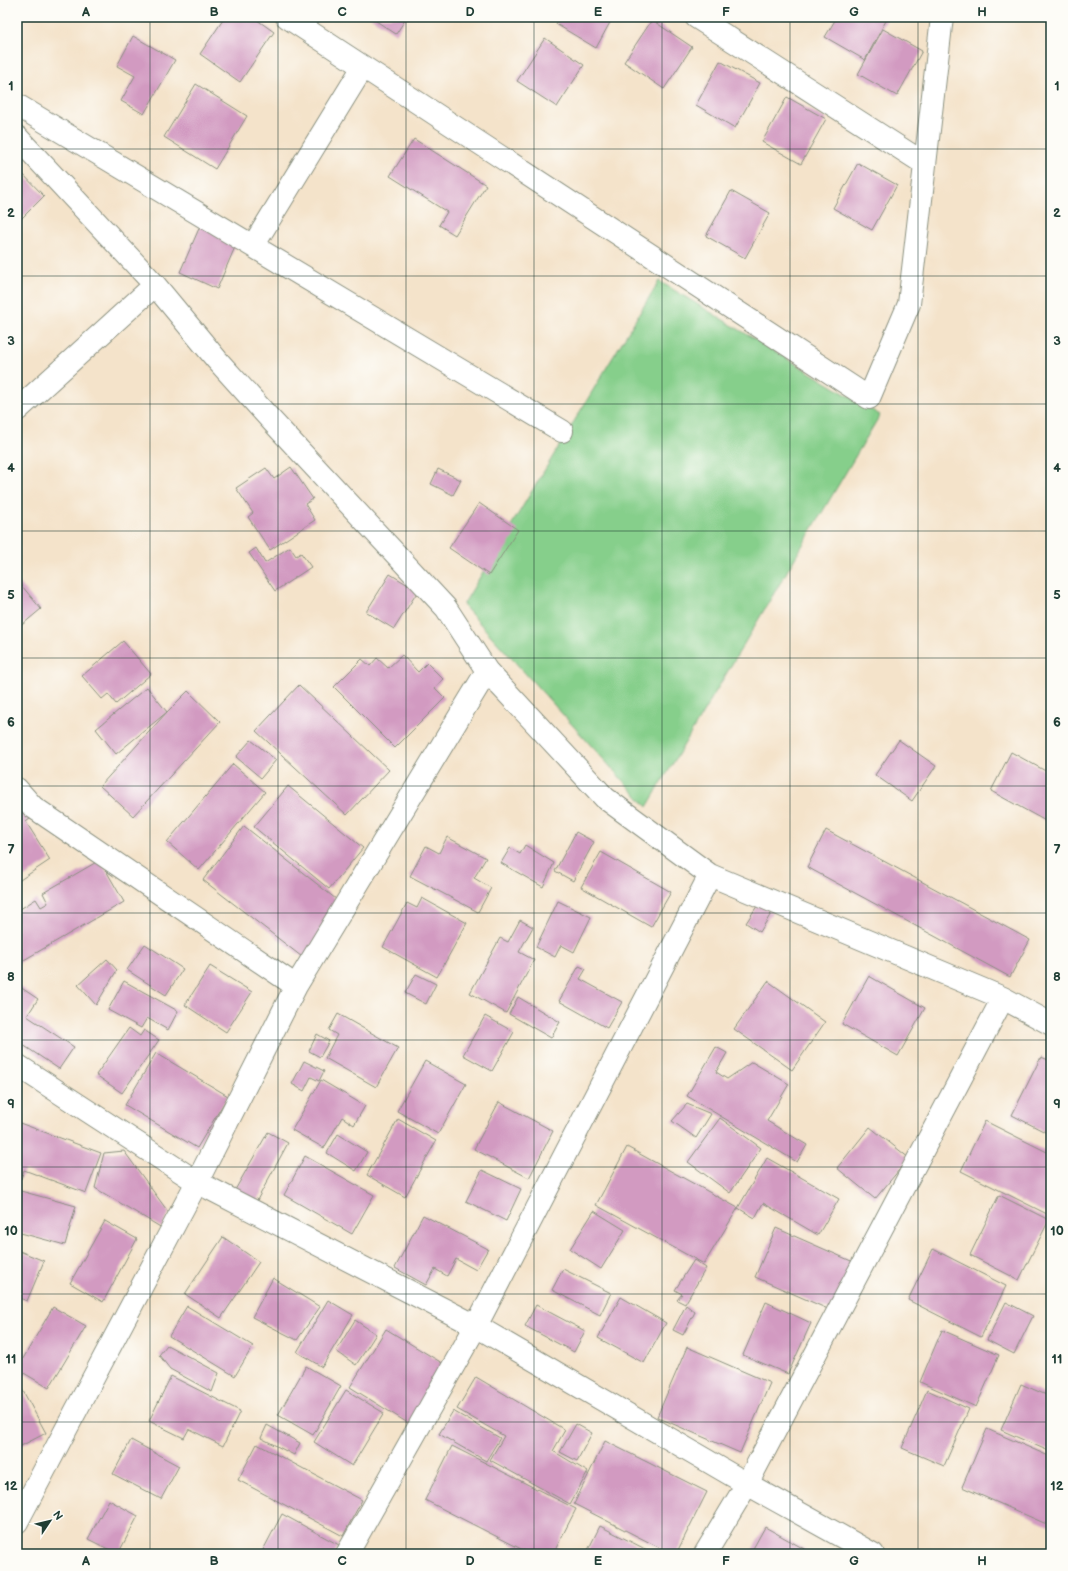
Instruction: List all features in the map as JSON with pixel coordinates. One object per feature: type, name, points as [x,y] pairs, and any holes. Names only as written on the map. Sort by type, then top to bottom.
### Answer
[{"type":"street","points":[[287,17],[869,398],[909,304],[942,17]]},
{"type":"street","points":[[696,17],[925,164]]},
{"type":"street","points":[[253,246],[363,67]]},
{"type":"street","points":[[17,105],[562,431]]},
{"type":"street","points":[[17,137],[155,285],[217,360],[446,608],[487,671],[605,798],[710,876],[1003,998],[1051,1024]]},
{"type":"street","points":[[17,410],[155,285]]},
{"type":"street","points":[[17,1522],[197,1182],[296,986],[487,671]]},
{"type":"street","points":[[17,789],[33,807],[296,986]]},
{"type":"street","points":[[347,1554],[476,1326],[710,876]]},
{"type":"street","points":[[705,1554],[747,1484],[1003,998]]},
{"type":"street","points":[[17,1065],[197,1182],[476,1326],[747,1484],[873,1554]]},
{"type":"green space","points":[[659,281],[880,415],[647,807],[463,605]]},
{"type":"building","points":[[225,17],[253,17],[274,32],[240,82],[200,54]]},
{"type":"building","points":[[370,17],[407,17],[396,34]]},
{"type":"building","points":[[560,17],[613,17],[596,48],[556,24]]},
{"type":"building","points":[[837,17],[888,17],[865,60],[825,37]]},
{"type":"building","points":[[652,20],[692,47],[664,89],[624,62]]},
{"type":"building","points":[[883,29],[922,51],[897,96],[858,74]]},
{"type":"building","points":[[133,36],[175,60],[144,114],[121,101],[135,76],[117,66]]},
{"type":"building","points":[[545,38],[584,65],[557,107],[517,81]]},
{"type":"building","points":[[720,61],[760,83],[735,128],[696,105]]},
{"type":"building","points":[[196,84],[247,116],[215,169],[164,137]]},
{"type":"building","points":[[787,97],[826,119],[801,164],[762,142]]},
{"type":"building","points":[[414,139],[486,185],[455,235],[439,225],[447,212],[390,176]]},
{"type":"building","points":[[858,163],[897,185],[872,230],[833,208]]},
{"type":"building","points":[[17,168],[44,196],[17,223]]},
{"type":"building","points":[[731,191],[770,213],[745,258],[706,236]]},
{"type":"building","points":[[201,224],[238,240],[217,289],[180,272]]},
{"type":"building","points":[[291,467],[313,499],[305,504],[315,520],[270,550],[248,517],[253,513],[236,488],[266,468],[274,479]]},
{"type":"building","points":[[438,469],[461,480],[453,495],[431,484]]},
{"type":"building","points":[[479,503],[518,530],[489,575],[449,548]]},
{"type":"building","points":[[290,547],[296,556],[301,553],[311,567],[275,591],[249,553],[256,548],[265,563]]},
{"type":"building","points":[[390,574],[418,591],[394,629],[366,612]]},
{"type":"building","points":[[17,580],[41,609],[17,629]]},
{"type":"building","points":[[123,641],[151,674],[116,704],[108,694],[102,699],[82,676]]},
{"type":"building","points":[[402,655],[418,672],[427,663],[443,679],[435,688],[445,698],[395,748],[334,687],[362,659],[370,666],[377,658],[388,668]]},
{"type":"building","points":[[299,685],[389,770],[347,815],[256,731]]},
{"type":"building","points":[[147,687],[167,712],[116,754],[96,729]]},
{"type":"building","points":[[188,691],[220,722],[133,816],[100,786]]},
{"type":"building","points":[[251,740],[276,760],[261,778],[236,757]]},
{"type":"building","points":[[899,740],[936,766],[912,801],[875,775]]},
{"type":"building","points":[[1011,752],[1051,774],[1051,824],[991,791]]},
{"type":"building","points":[[233,764],[265,792],[199,870],[167,842]]},
{"type":"building","points":[[288,786],[363,848],[329,889],[254,827]]},
{"type":"building","points":[[17,794],[35,815],[26,822],[50,860],[17,882]]},
{"type":"building","points":[[244,826],[346,907],[306,960],[203,880]]},
{"type":"building","points":[[826,830],[1030,940],[1010,977],[807,867]]},
{"type":"building","points":[[576,832],[594,842],[573,881],[555,871]]},
{"type":"building","points":[[447,837],[486,858],[474,878],[491,888],[478,912],[410,876],[426,846],[439,853]]},
{"type":"building","points":[[525,845],[554,863],[543,887],[501,863],[510,848],[520,854]]},
{"type":"building","points":[[601,852],[671,892],[651,927],[581,887]]},
{"type":"building","points":[[100,860],[124,902],[17,964],[17,911],[36,899],[41,907],[48,903],[43,893]]},
{"type":"building","points":[[422,898],[467,923],[437,977],[383,947],[407,903],[417,908]]},
{"type":"building","points":[[558,901],[591,917],[574,952],[561,945],[555,957],[536,947]]},
{"type":"building","points":[[759,903],[772,912],[760,932],[746,923]]},
{"type":"building","points":[[520,920],[533,927],[519,952],[534,960],[506,1013],[470,993],[500,938],[508,942]]},
{"type":"building","points":[[145,944],[183,969],[166,995],[127,970]]},
{"type":"building","points":[[107,959],[117,970],[96,1005],[78,985]]},
{"type":"building","points":[[210,966],[252,992],[226,1032],[185,1005]]},
{"type":"building","points":[[579,966],[586,969],[580,979],[622,1002],[607,1028],[559,1001]]},
{"type":"building","points":[[416,974],[436,984],[426,1004],[405,993]]},
{"type":"building","points":[[869,976],[925,1008],[898,1056],[842,1024]]},
{"type":"building","points":[[124,981],[178,1011],[168,1030],[147,1018],[141,1028],[108,1010]]},
{"type":"building","points":[[768,981],[825,1022],[792,1070],[734,1029]]},
{"type":"building","points":[[20,987],[38,999],[27,1016],[74,1047],[59,1069],[17,1041],[17,991]]},
{"type":"building","points":[[518,997],[560,1022],[551,1038],[509,1014]]},
{"type":"building","points":[[338,1014],[398,1048],[376,1087],[325,1058],[337,1035],[329,1030]]},
{"type":"building","points":[[485,1016],[514,1032],[492,1071],[463,1055]]},
{"type":"building","points":[[129,1028],[140,1036],[144,1030],[159,1040],[122,1093],[96,1075]]},
{"type":"building","points":[[317,1034],[329,1041],[320,1057],[309,1051]]},
{"type":"building","points":[[716,1047],[727,1053],[716,1072],[727,1079],[752,1062],[789,1084],[767,1121],[807,1145],[797,1162],[687,1096]]},
{"type":"building","points":[[156,1053],[228,1096],[197,1148],[125,1105]]},
{"type":"building","points":[[1041,1057],[1051,1061],[1051,1129],[1049,1134],[1012,1115]]},
{"type":"building","points":[[304,1061],[324,1071],[319,1081],[311,1077],[304,1091],[292,1084]]},
{"type":"building","points":[[425,1061],[466,1084],[438,1134],[397,1111]]},
{"type":"building","points":[[321,1080],[365,1106],[354,1125],[342,1117],[324,1148],[292,1130]]},
{"type":"building","points":[[499,1102],[553,1131],[529,1178],[474,1149]]},
{"type":"building","points":[[687,1104],[711,1114],[696,1138],[672,1121]]},
{"type":"building","points":[[720,1118],[761,1148],[730,1193],[688,1162]]},
{"type":"building","points":[[398,1119],[436,1141],[405,1197],[367,1175]]},
{"type":"building","points":[[985,1121],[1051,1154],[1051,1211],[1049,1215],[961,1171]]},
{"type":"building","points":[[17,1122],[101,1153],[86,1193],[24,1170],[21,1179],[17,1177]]},
{"type":"building","points":[[870,1127],[909,1158],[875,1199],[837,1168]]},
{"type":"building","points":[[268,1132],[288,1143],[256,1202],[235,1190]]},
{"type":"building","points":[[338,1134],[367,1152],[356,1171],[327,1153]]},
{"type":"building","points":[[627,1147],[738,1208],[704,1264],[596,1205]]},
{"type":"building","points":[[124,1151],[169,1213],[162,1228],[95,1188],[104,1153]]},
{"type":"building","points":[[305,1156],[374,1195],[352,1234],[284,1195]]},
{"type":"building","points":[[767,1158],[839,1199],[818,1235],[763,1203],[755,1218],[738,1208]]},
{"type":"building","points":[[482,1170],[521,1189],[506,1221],[466,1201]]},
{"type":"building","points":[[17,1190],[76,1206],[65,1245],[17,1232]]},
{"type":"building","points":[[999,1195],[1049,1220],[1019,1280],[970,1255]]},
{"type":"building","points":[[594,1211],[625,1230],[601,1269],[570,1249]]},
{"type":"building","points":[[423,1215],[488,1249],[476,1270],[456,1259],[447,1276],[435,1269],[426,1285],[395,1268]]},
{"type":"building","points":[[105,1221],[137,1239],[103,1302],[70,1283]]},
{"type":"building","points":[[776,1228],[858,1264],[837,1313],[755,1277]]},
{"type":"building","points":[[223,1237],[259,1262],[221,1318],[185,1294]]},
{"type":"building","points":[[933,1249],[1006,1286],[981,1337],[908,1300]]},
{"type":"building","points":[[17,1250],[44,1261],[27,1301],[17,1297]]},
{"type":"building","points":[[694,1260],[706,1268],[685,1304],[677,1300],[682,1294],[675,1290]]},
{"type":"building","points":[[563,1269],[611,1293],[600,1315],[552,1290]]},
{"type":"building","points":[[273,1278],[320,1307],[297,1340],[252,1317]]},
{"type":"building","points":[[621,1297],[666,1323],[644,1363],[598,1338]]},
{"type":"building","points":[[328,1300],[353,1315],[322,1367],[297,1352]]},
{"type":"building","points":[[766,1302],[811,1323],[788,1374],[743,1355]]},
{"type":"building","points":[[1006,1302],[1033,1316],[1014,1354],[987,1340]]},
{"type":"building","points":[[536,1305],[585,1331],[574,1352],[525,1326]]},
{"type":"building","points":[[686,1305],[695,1312],[683,1335],[673,1330]]},
{"type":"building","points":[[187,1306],[253,1346],[235,1376],[169,1336]]},
{"type":"building","points":[[53,1307],[86,1326],[49,1388],[17,1369]]},
{"type":"building","points":[[355,1320],[376,1334],[356,1365],[336,1351]]},
{"type":"building","points":[[386,1329],[447,1366],[411,1425],[350,1387]]},
{"type":"building","points":[[942,1330],[999,1355],[976,1407],[920,1382]]},
{"type":"building","points":[[167,1345],[219,1373],[212,1392],[170,1369],[159,1355]]},
{"type":"building","points":[[687,1347],[770,1383],[740,1453],[657,1417]]},
{"type":"building","points":[[306,1366],[341,1386],[313,1435],[278,1415]]},
{"type":"building","points":[[171,1376],[240,1411],[223,1446],[189,1429],[184,1438],[149,1421]]},
{"type":"building","points":[[476,1377],[565,1430],[553,1451],[588,1472],[570,1504],[490,1460],[504,1436],[457,1409]]},
{"type":"building","points":[[17,1380],[46,1433],[17,1448]]},
{"type":"building","points":[[1021,1384],[1051,1397],[1051,1452],[1001,1430]]},
{"type":"building","points":[[346,1390],[384,1413],[352,1466],[314,1442]]},
{"type":"building","points":[[927,1390],[969,1409],[944,1466],[902,1448]]},
{"type":"building","points":[[453,1411],[500,1438],[486,1461],[439,1434]]},
{"type":"building","points":[[576,1424],[592,1433],[577,1461],[560,1452]]},
{"type":"building","points":[[267,1425],[300,1443],[294,1455],[261,1438]]},
{"type":"building","points":[[987,1429],[1051,1457],[1051,1526],[962,1487]]},
{"type":"building","points":[[131,1440],[179,1466],[161,1499],[113,1474]]},
{"type":"building","points":[[605,1441],[707,1492],[676,1554],[672,1554],[574,1504]]},
{"type":"building","points":[[257,1444],[362,1500],[343,1536],[238,1480]]},
{"type":"building","points":[[452,1446],[576,1509],[553,1554],[531,1554],[425,1500]]},
{"type":"building","points":[[109,1500],[138,1516],[118,1554],[88,1539]]},
{"type":"building","points":[[282,1514],[339,1545],[334,1554],[261,1554]]},
{"type":"building","points":[[600,1526],[655,1554],[586,1554]]},
{"type":"building","points":[[765,1527],[806,1550],[804,1554],[750,1554]]}]
